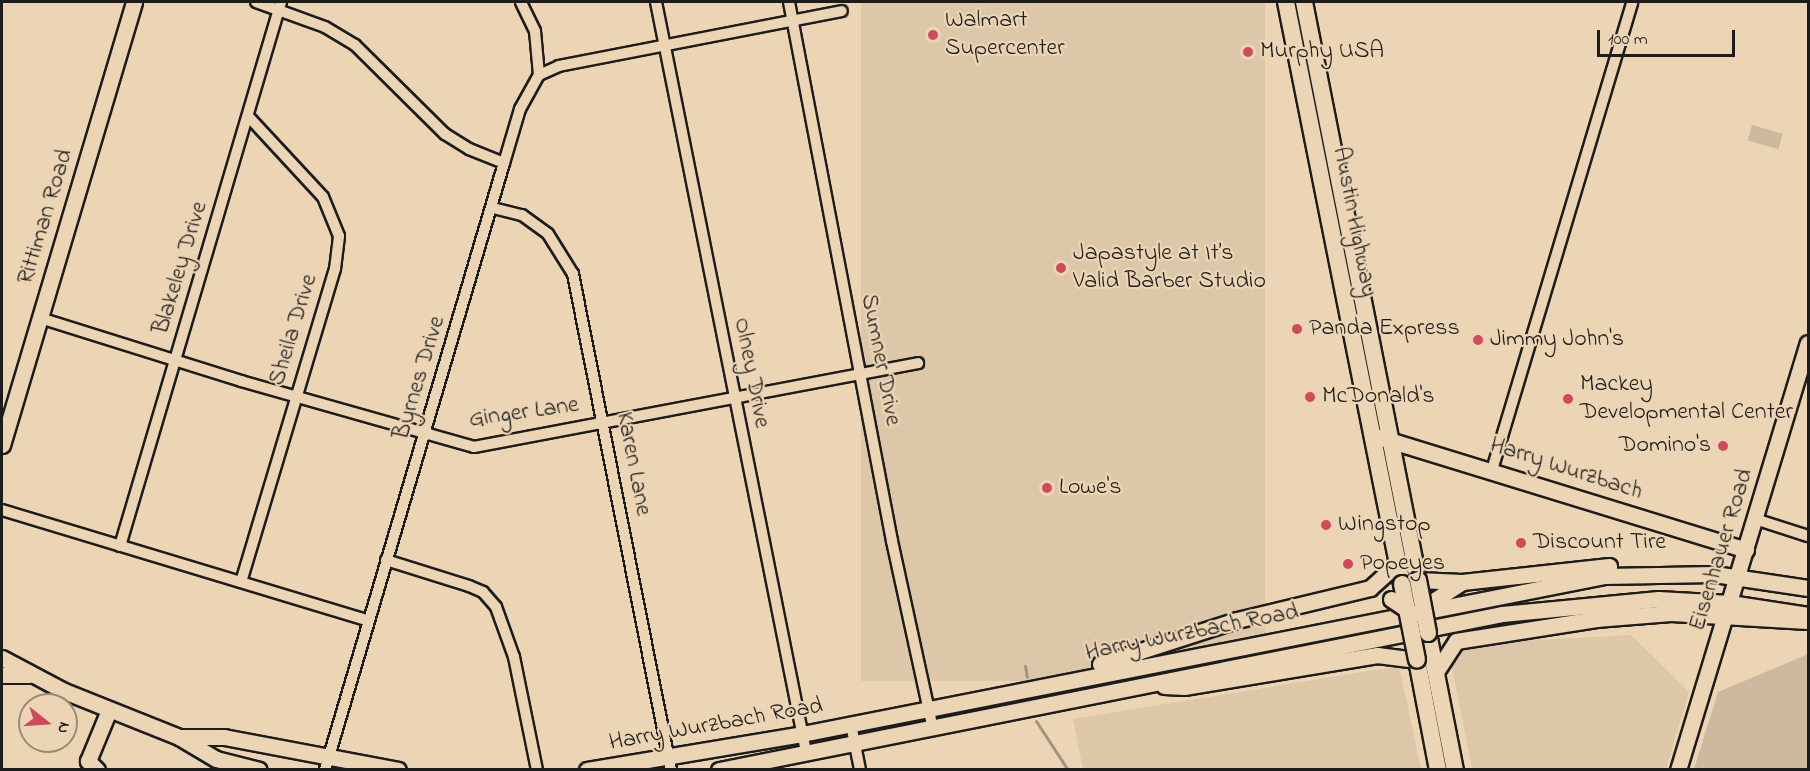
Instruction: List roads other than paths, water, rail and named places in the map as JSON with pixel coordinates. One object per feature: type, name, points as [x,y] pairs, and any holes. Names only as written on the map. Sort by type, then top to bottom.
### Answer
[{"type":"main road","name":"Rittiman Road","points":[[2,445],[4,425],[40,318],[134,2]]},
{"type":"main road","name":"Austin Highway","points":[[1286,2],[1372,436],[1401,537],[1417,612],[1417,660],[1426,705],[1432,713],[1442,764],[1447,764],[1436,672],[1417,612],[1398,563],[1401,537],[1391,438],[1304,2]]},
{"type":"main road","name":"Eisenhauer Road","points":[[1678,770],[1755,519],[1803,382],[1809,344]]},
{"type":"main road","name":"Harry Wurzbach","points":[[1372,436],[1391,438],[1746,550]]},
{"type":"main road","points":[[1085,696],[1089,685],[1140,674],[1167,653],[1237,620],[1370,588],[1398,563]]},
{"type":"main road","points":[[1377,656],[1401,638],[1417,612],[1462,582],[1621,565],[1653,573]]},
{"type":"main road","name":"Harry Wurzbach Road","points":[[586,770],[670,763],[1065,681],[1167,653],[1541,586],[1653,573],[1738,576],[1809,588]]},
{"type":"main road","points":[[1417,612],[1462,582]]},
{"type":"main road","points":[[1370,588],[1417,612],[1456,641],[1620,617],[1671,613],[1725,618],[1809,621]]},
{"type":"main road","name":"Harry Wurzbach Road","points":[[719,770],[932,725],[1513,612],[1658,599],[1730,603],[1809,615]]},
{"type":"main road","points":[[1436,672],[1456,641]]},
{"type":"main road","points":[[1140,685],[1184,687],[1377,656],[1417,660]]},
{"type":"main road","points":[[2,658],[32,675],[109,710],[179,737],[216,759],[258,770]]},
{"type":"main road","points":[[2,675],[32,675]]},
{"type":"main road","points":[[97,770],[88,762],[109,710]]},
{"type":"main road","points":[[179,737],[224,737],[326,764],[398,770]]},
{"type":"street","points":[[256,2],[280,5],[355,45],[446,134],[469,149],[504,163]]},
{"type":"street","points":[[521,2],[535,31],[539,75],[559,66],[842,11]]},
{"type":"street","name":"Olney Drive","points":[[656,2],[806,752]]},
{"type":"street","name":"Sumner Drive","points":[[789,2],[932,725]]},
{"type":"street","points":[[1491,470],[1632,2]]},
{"type":"street","name":"Blakeley Drive","points":[[120,546],[249,117],[280,5]]},
{"type":"street","name":"Byrnes Drive","points":[[326,764],[367,620],[493,208],[520,109],[539,75]]},
{"type":"street","name":"Sheila Drive","points":[[241,582],[335,269],[339,236],[323,196],[249,117]]},
{"type":"street","name":"Karen Lane","points":[[493,208],[522,215],[548,234],[565,257],[576,283],[670,763]]},
{"type":"street","name":"Ginger Lane","points":[[40,318],[424,435],[474,447],[735,398],[861,371],[918,363]]},
{"type":"street","points":[[2,510],[367,620]]},
{"type":"street","points":[[1755,519],[1809,537]]},
{"type":"street","points":[[386,560],[469,586],[483,592],[496,606],[514,657],[537,770]]},
{"type":"street","points":[[851,724],[860,770]]},
{"type":"waterway","points":[[1025,666],[1027,677]]},
{"type":"waterway","points":[[1036,721],[1068,770]]},
{"type":"place","name":"Walmart Supercenter","points":[[933,35]]},
{"type":"place","name":"Murphy USA","points":[[1248,52]]},
{"type":"place","name":"Japastyle at It’s Valid Barber Studio","points":[[1061,268]]},
{"type":"place","name":"Panda Express","points":[[1297,329]]},
{"type":"place","name":"Jimmy John's","points":[[1478,340]]},
{"type":"place","name":"McDonald's","points":[[1310,397]]},
{"type":"place","name":"Mackey Developmental Center","points":[[1568,399]]},
{"type":"place","name":"Domino's","points":[[1723,446]]},
{"type":"place","name":"Lowe's","points":[[1047,488]]},
{"type":"place","name":"Wingstop","points":[[1326,525]]},
{"type":"place","name":"Discount Tire","points":[[1521,543]]},
{"type":"place","name":"Popeyes","points":[[1348,564]]}]
